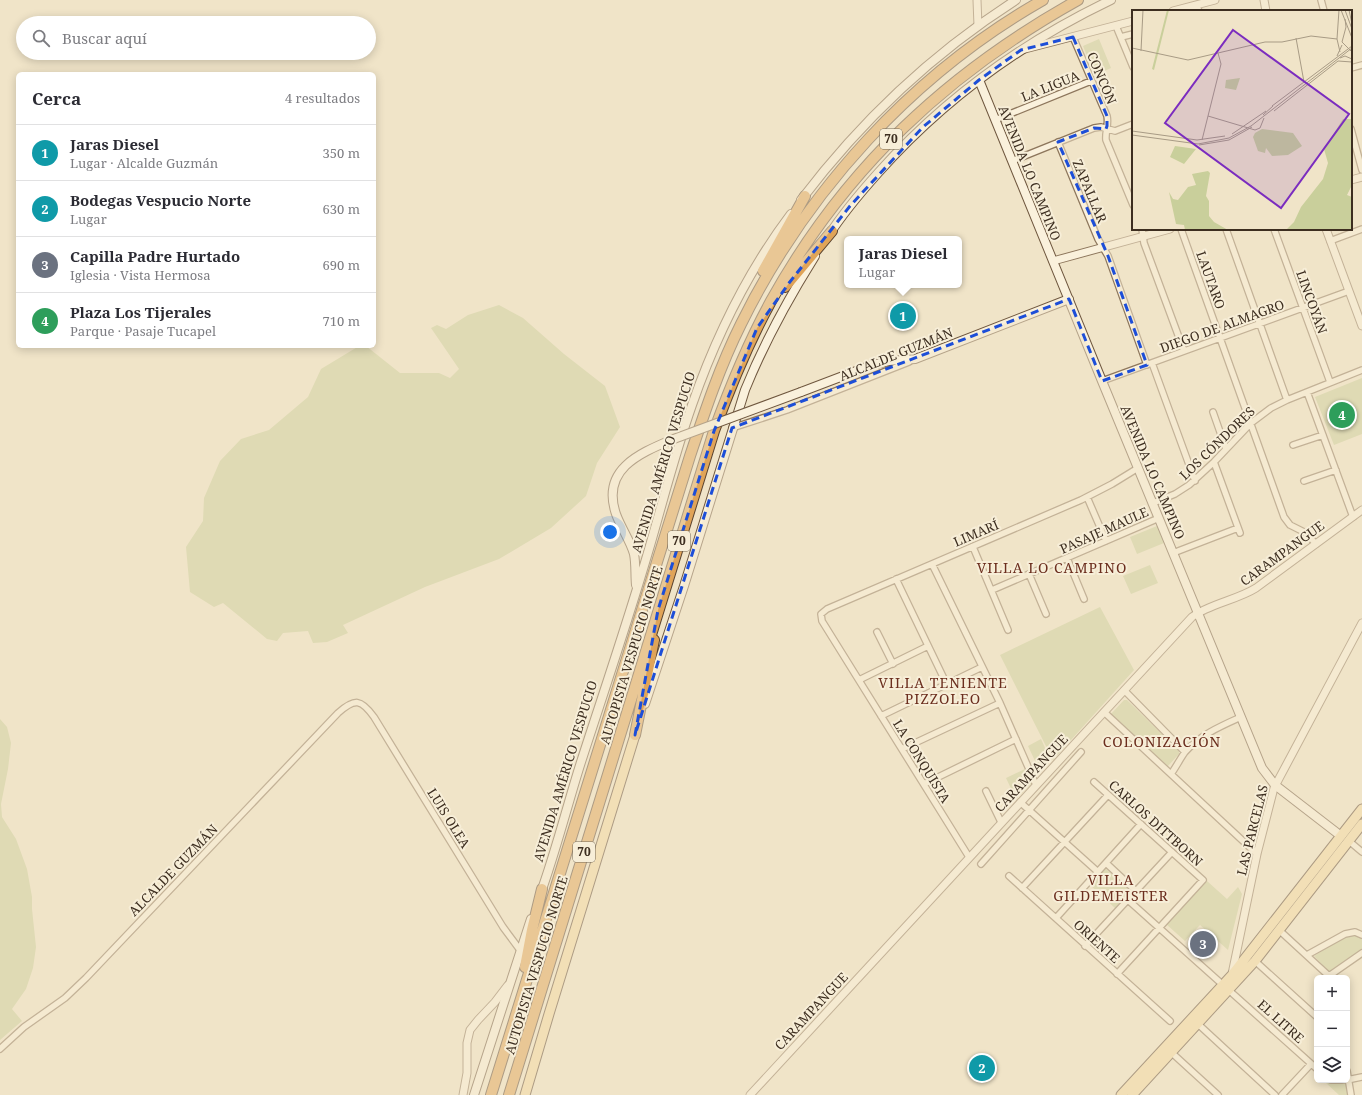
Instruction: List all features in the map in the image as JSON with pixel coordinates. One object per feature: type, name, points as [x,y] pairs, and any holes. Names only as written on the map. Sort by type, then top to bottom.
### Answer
[{"type":"highway","name":"AUTOPISTA VESPUCIO NORTE","points":[[491,1095],[690,456],[716,382],[740,325],[766,278],[794,233],[835,178],[868,140],[905,102],[952,62],[993,32],[1043,0]]},
{"type":"highway","name":"AUTOPISTA VESPUCIO NORTE","points":[[509,1095],[716,426],[735,376],[757,328],[783,280],[818,226],[852,182],[891,139],[967,71],[1024,31],[1078,0]]},
{"type":"highway","points":[[740,325],[760,276],[805,196]]},
{"type":"highway","points":[[757,328],[788,283],[832,231]]},
{"type":"highway","points":[[635,734],[650,662],[658,610]]},
{"type":"highway","points":[[516,1014],[532,930],[542,889]]},
{"type":"main road","name":"AVENIDA AMÉRICO VESPUCIO","points":[[474,1095],[509,983],[542,889],[636,593],[687,420],[706,367],[727,321],[751,276],[779,230],[830,163],[875,114],[915,76],[978,26],[1016,0]]},
{"type":"main road","points":[[528,1092],[635,734],[684,586],[732,428],[749,380],[775,324],[795,288],[832,231],[860,194],[895,155],[931,120],[979,80],[1021,50],[1111,0]]},
{"type":"main road","name":"AVENIDA LO CAMPINO","points":[[979,80],[1262,768],[1275,785],[1345,838]]},
{"type":"main road","name":"ALCALDE GUZMÁN","points":[[915,359],[1068,299]]},
{"type":"main road","points":[[636,593],[634,554],[615,512],[613,499],[614,486],[621,471],[632,459],[671,440],[872,365],[889,361],[915,359]]},
{"type":"main road","points":[[1120,1095],[1226,987],[1255,961],[1345,838],[1362,809]]},
{"type":"main road","points":[[1132,1095],[1198,1024],[1226,987],[1232,975],[1345,838],[1362,824]]},
{"type":"street","points":[[977,0],[978,26]]},
{"type":"street","points":[[1180,10],[1197,8],[1215,0]]},
{"type":"street","points":[[1264,0],[1266,10]]},
{"type":"street","points":[[1321,0],[1324,10]]},
{"type":"street","points":[[1021,50],[1132,21]]},
{"type":"street","points":[[1116,26],[1132,64]]},
{"type":"street","points":[[1121,37],[1132,34]]},
{"type":"street","name":"CONCÓN","points":[[1073,37],[1107,116],[1108,122],[1106,129],[1106,140],[1132,203]]},
{"type":"street","points":[[1352,68],[1362,65]]},
{"type":"street","name":"LA LIGUA","points":[[996,120],[1092,81]]},
{"type":"street","points":[[1012,161],[1094,128],[1101,127],[1112,131],[1132,124]]},
{"type":"street","points":[[1352,133],[1362,170]]},
{"type":"street","name":"ZAPALLAR","points":[[1058,142],[1098,239],[1108,256],[1195,480]]},
{"type":"street","points":[[1352,180],[1362,177]]},
{"type":"street","points":[[1053,261],[1103,247],[1143,233],[1163,230]]},
{"type":"street","name":"LAUTARO","points":[[1181,230],[1286,520],[1290,525],[1309,536],[1316,544]]},
{"type":"street","points":[[1226,230],[1287,400]]},
{"type":"street","name":"LINCOYÁN","points":[[1274,230],[1330,382]]},
{"type":"street","points":[[1326,230],[1349,292],[1359,306],[1362,326]]},
{"type":"street","points":[[1330,241],[1362,230]]},
{"type":"street","points":[[1143,233],[1144,243],[1184,351]]},
{"type":"street","name":"DIEGO DE ALMAGRO","points":[[1102,381],[1349,292]]},
{"type":"street","name":"ALCALDE GUZMÁN","points":[[732,428],[787,410],[915,359]]},
{"type":"street","name":"LOS CÓNDORES","points":[[1153,503],[1175,494],[1195,480],[1251,423],[1271,408],[1330,382],[1362,370]]},
{"type":"street","points":[[1307,392],[1353,517]]},
{"type":"street","points":[[1213,412],[1226,449]]},
{"type":"street","points":[[1293,445],[1323,435]]},
{"type":"street","points":[[1173,553],[1239,530],[1214,462]]},
{"type":"street","name":"LIMARÍ","points":[[821,614],[827,609],[1087,497],[1138,468]]},
{"type":"street","points":[[1304,481],[1336,470]]},
{"type":"street","points":[[1087,497],[1106,541]]},
{"type":"street","name":"CARAMPANGUE","points":[[750,1095],[1020,802],[1198,612],[1250,592],[1362,510]]},
{"type":"street","name":"PASAJE MAULE","points":[[992,590],[1159,518]]},
{"type":"street","points":[[973,547],[1008,630]]},
{"type":"street","points":[[1067,558],[1084,598]]},
{"type":"street","points":[[932,564],[1000,703],[1036,785]]},
{"type":"street","points":[[1029,574],[1046,614]]},
{"type":"street","points":[[896,579],[947,684]]},
{"type":"street","name":"LA CONQUISTA","points":[[821,614],[822,621],[970,857]]},
{"type":"street","name":"LAS PARCELAS","points":[[1232,975],[1270,797],[1362,623]]},
{"type":"street","points":[[877,632],[893,664]]},
{"type":"street","points":[[859,680],[928,646]]},
{"type":"street","points":[[881,716],[982,668]]},
{"type":"street","points":[[1124,690],[1186,752]]},
{"type":"street","name":"ALCALDE GUZMÁN","points":[[0,1049],[24,1027],[55,1006],[76,988],[158,904],[338,713],[348,705],[356,702]]},
{"type":"street","name":"LUIS OLEA","points":[[356,702],[360,702],[365,706],[374,717],[503,927],[520,950]]},
{"type":"street","points":[[902,750],[1000,703]]},
{"type":"street","points":[[1104,712],[1257,854]]},
{"type":"street","points":[[1171,774],[1186,752],[1202,737],[1220,726],[1241,717]]},
{"type":"street","points":[[924,784],[1016,739]]},
{"type":"street","name":"CARAMPANGUE","points":[[981,864],[1081,752]]},
{"type":"street","name":"CARLOS DITTBORN","points":[[1094,782],[1203,880],[1159,928]]},
{"type":"street","points":[[986,791],[1002,822]]},
{"type":"street","points":[[1022,888],[1108,795]]},
{"type":"street","points":[[1020,802],[1098,872]]},
{"type":"street","points":[[1056,918],[1141,824]]},
{"type":"street","points":[[1345,838],[1362,852]]},
{"type":"street","points":[[1085,946],[1172,852]]},
{"type":"street","points":[[1106,863],[1136,891]]},
{"type":"street","name":"ORIENTE","points":[[1009,876],[1170,1021]]},
{"type":"street","name":"EL LITRE","points":[[1128,900],[1314,1066]]},
{"type":"street","points":[[1117,974],[1159,928]]},
{"type":"street","points":[[1279,930],[1327,975]]},
{"type":"street","points":[[1307,956],[1348,933],[1355,932],[1362,935]]},
{"type":"street","points":[[1332,975],[1362,954]]},
{"type":"street","points":[[1255,961],[1314,1014]]},
{"type":"street","name":"AVENIDA AMÉRICO VESPUCIO","points":[[463,1095],[467,1073],[467,1043],[470,1030],[495,1002],[509,983]]},
{"type":"street","points":[[1198,1024],[1275,1095]]},
{"type":"street","points":[[1172,1053],[1218,1095]]},
{"type":"street","points":[[1282,1095],[1311,1064]]},
{"type":"street","points":[[1350,1079],[1362,1076]]},
{"type":"street","points":[[1349,1083],[1351,1095]]},
{"type":"highlighted area","points":[[1073,37],[1107,116],[1107,126],[1106,129],[1094,128],[1058,142],[1108,256],[1147,365],[1102,381],[1069,299],[732,428],[635,735],[658,610],[714,431],[757,328],[789,283],[850,206],[923,127],[979,80],[1021,50]]},
{"type":"green space","points":[[1099,39],[1111,68],[1095,75],[1083,46]]},
{"type":"green space","points":[[499,305],[523,318],[564,354],[605,386],[620,427],[597,463],[586,496],[551,528],[499,559],[425,587],[343,625],[348,633],[327,642],[313,643],[308,631],[283,633],[277,641],[267,639],[223,603],[214,607],[190,592],[186,547],[203,521],[204,498],[220,461],[241,439],[269,430],[308,397],[321,369],[356,348],[369,348],[400,373],[439,373],[450,378],[459,369],[431,328],[437,325],[446,329],[468,315]]},
{"type":"green space","points":[[1362,378],[1362,434],[1334,445],[1315,397]]},
{"type":"green space","points":[[1157,526],[1164,543],[1137,554],[1130,537]]},
{"type":"green space","points":[[1150,565],[1158,583],[1131,594],[1123,576]]},
{"type":"green space","points":[[1100,607],[1134,670],[1053,760],[1000,655]]},
{"type":"green space","points":[[1124,700],[1127,700],[1179,751],[1179,754],[1168,766],[1166,766],[1111,714]]},
{"type":"green space","points":[[0,719],[7,727],[11,743],[8,769],[1,804],[2,817],[16,839],[27,869],[32,897],[36,947],[33,968],[26,989],[12,1009],[22,1021],[0,1040]]},
{"type":"green space","points":[[1041,739],[1050,759],[1037,765],[1028,746]]},
{"type":"green space","points":[[1025,769],[1032,783],[1016,799],[1006,778]]},
{"type":"green space","points":[[1105,868],[1131,892],[1116,909],[1090,885]]},
{"type":"green space","points":[[1207,881],[1227,899],[1238,887],[1242,894],[1228,950],[1200,925],[1185,941],[1166,924]]},
{"type":"green space","points":[[1349,934],[1357,935],[1362,939],[1362,951],[1329,972],[1314,956]]},
{"type":"green space","points":[[1326,1083],[1346,1083],[1348,1095],[1339,1095]]},
{"type":"place","name":"Jaras Diesel","points":[[903,316]]},
{"type":"place","name":"Plaza Los Tijerales","points":[[1342,415]]},
{"type":"place","name":"Capilla Padre Hurtado","points":[[1203,944]]},
{"type":"place","name":"Bodegas Vespucio Norte","points":[[982,1068]]},
{"type":"district","name":"VILLA LO CAMPINO","points":[[1052,568]]},
{"type":"district","name":"VILLA TENIENTE PIZZOLEO","points":[[943,692]]},
{"type":"district","name":"COLONIZACIÓN","points":[[1162,742]]},
{"type":"district","name":"VILLA GILDEMEISTER","points":[[1111,888]]}]
